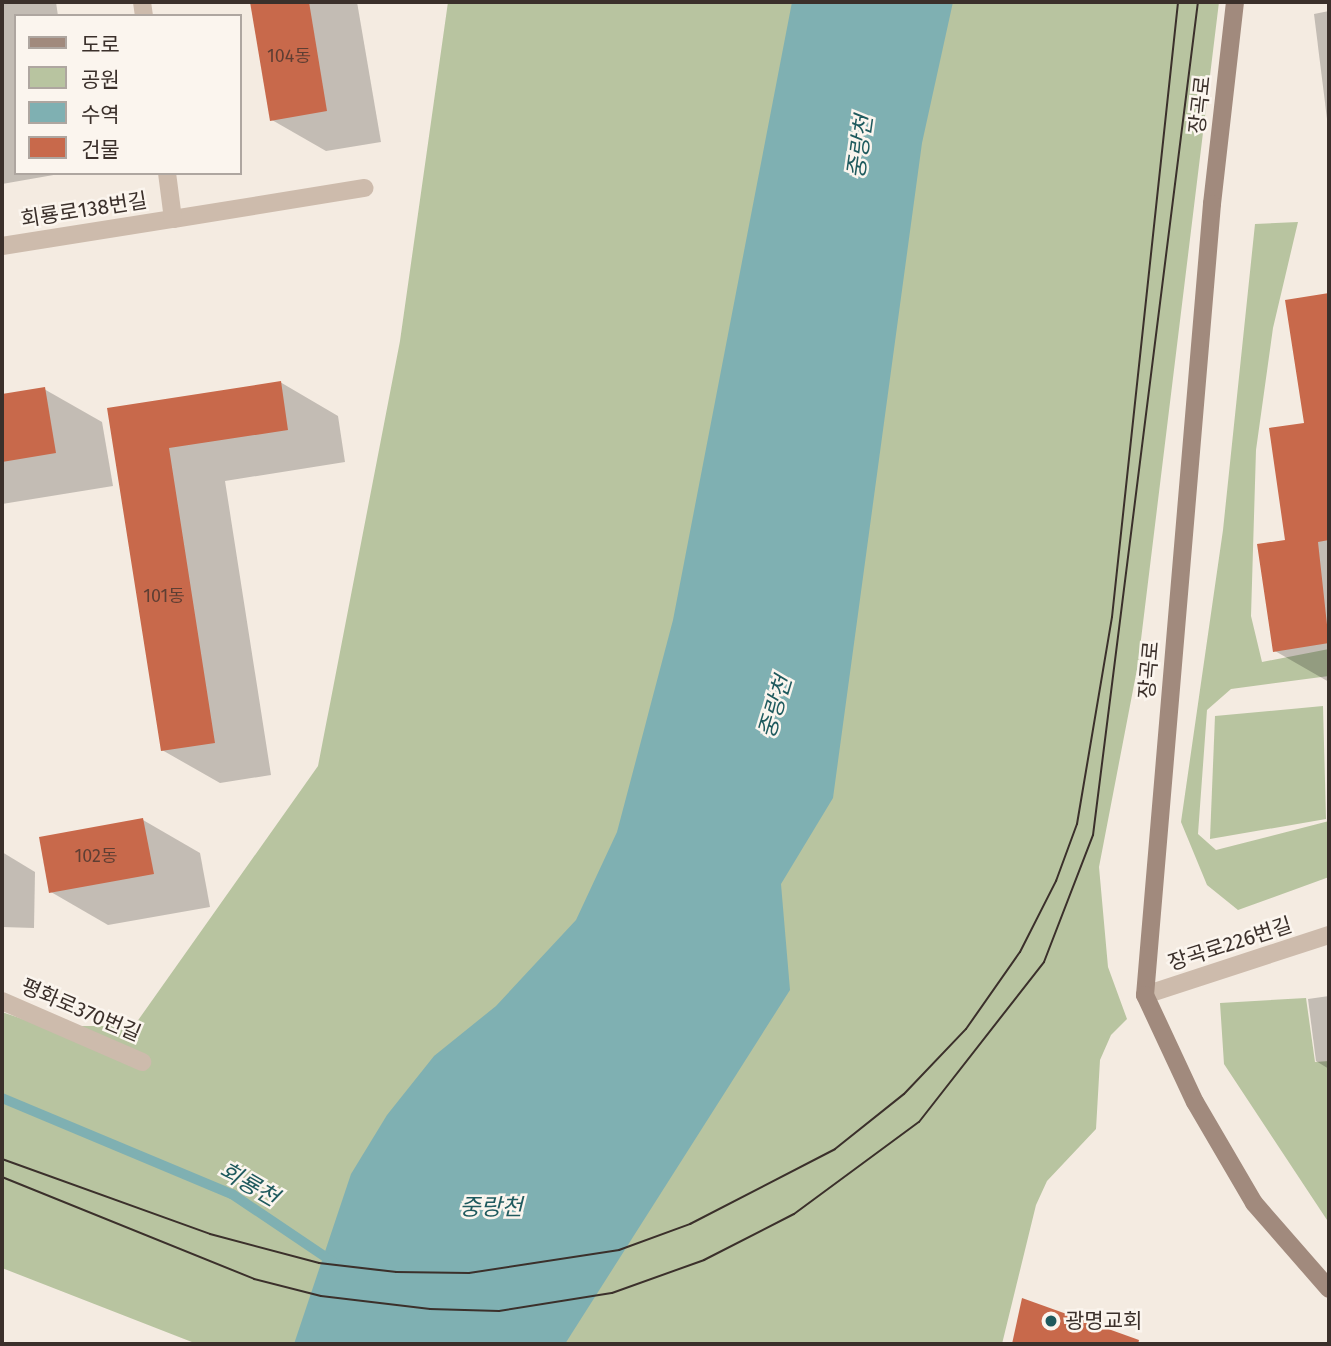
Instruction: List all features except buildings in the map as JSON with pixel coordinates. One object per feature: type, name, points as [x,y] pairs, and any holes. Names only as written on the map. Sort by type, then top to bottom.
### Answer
[{"type":"street","name":"장곡로","points":[[1144,995],[1212,204],[1235,2]]},
{"type":"street","name":"회룡로138번길","points":[[167,175],[173,219]]},
{"type":"street","name":"회룡로138번길","points":[[2,246],[365,188]]},
{"type":"street","name":"장곡로226번길","points":[[1144,995],[1329,935]]},
{"type":"street","points":[[1144,995],[1195,1102],[1254,1203],[1329,1289]]},
{"type":"street","name":"평화로370번길","points":[[2,1001],[142,1062]]},
{"type":"green space","points":[[448,2],[1219,2],[1138,664],[1099,867],[1108,967],[1127,1019],[1111,1035],[1100,1060],[1096,1129],[1047,1181],[1036,1205],[1002,1344],[197,1344],[2,1268],[2,1012],[43,1026],[134,1026],[318,766],[400,341]]},
{"type":"green space","points":[[1298,222],[1273,328],[1256,450],[1251,616],[1262,662],[1329,649],[1329,676],[1231,689],[1207,710],[1198,834],[1216,850],[1329,821],[1329,877],[1238,910],[1207,885],[1181,822],[1223,530],[1255,224]]},
{"type":"green space","points":[[1323,706],[1326,819],[1210,839],[1215,716]]},
{"type":"green space","points":[[1306,998],[1315,1062],[1329,1061],[1329,1223],[1224,1064],[1220,1003]]},
{"type":"water","name":"중랑천","points":[[792,2],[953,2],[922,143],[833,798],[781,884],[790,990],[565,1344],[294,1344],[351,1174],[387,1115],[434,1056],[496,1006],[576,920],[617,832],[673,620]]},
{"type":"waterway","name":"회룡천","points":[[2,1098],[232,1194],[333,1262]]},
{"type":"tram line","points":[[2,1159],[210,1234],[319,1263],[396,1272],[469,1273],[619,1250],[690,1224],[835,1149],[904,1094],[966,1029],[1020,952],[1056,881],[1077,824],[1112,617],[1178,2]]},
{"type":"tram line","points":[[2,1177],[254,1279],[321,1296],[430,1309],[499,1311],[612,1293],[704,1260],[794,1214],[919,1122],[1044,962],[1093,835],[1198,2]]},
{"type":"place","name":"광명교회","points":[[1051,1321]]}]
